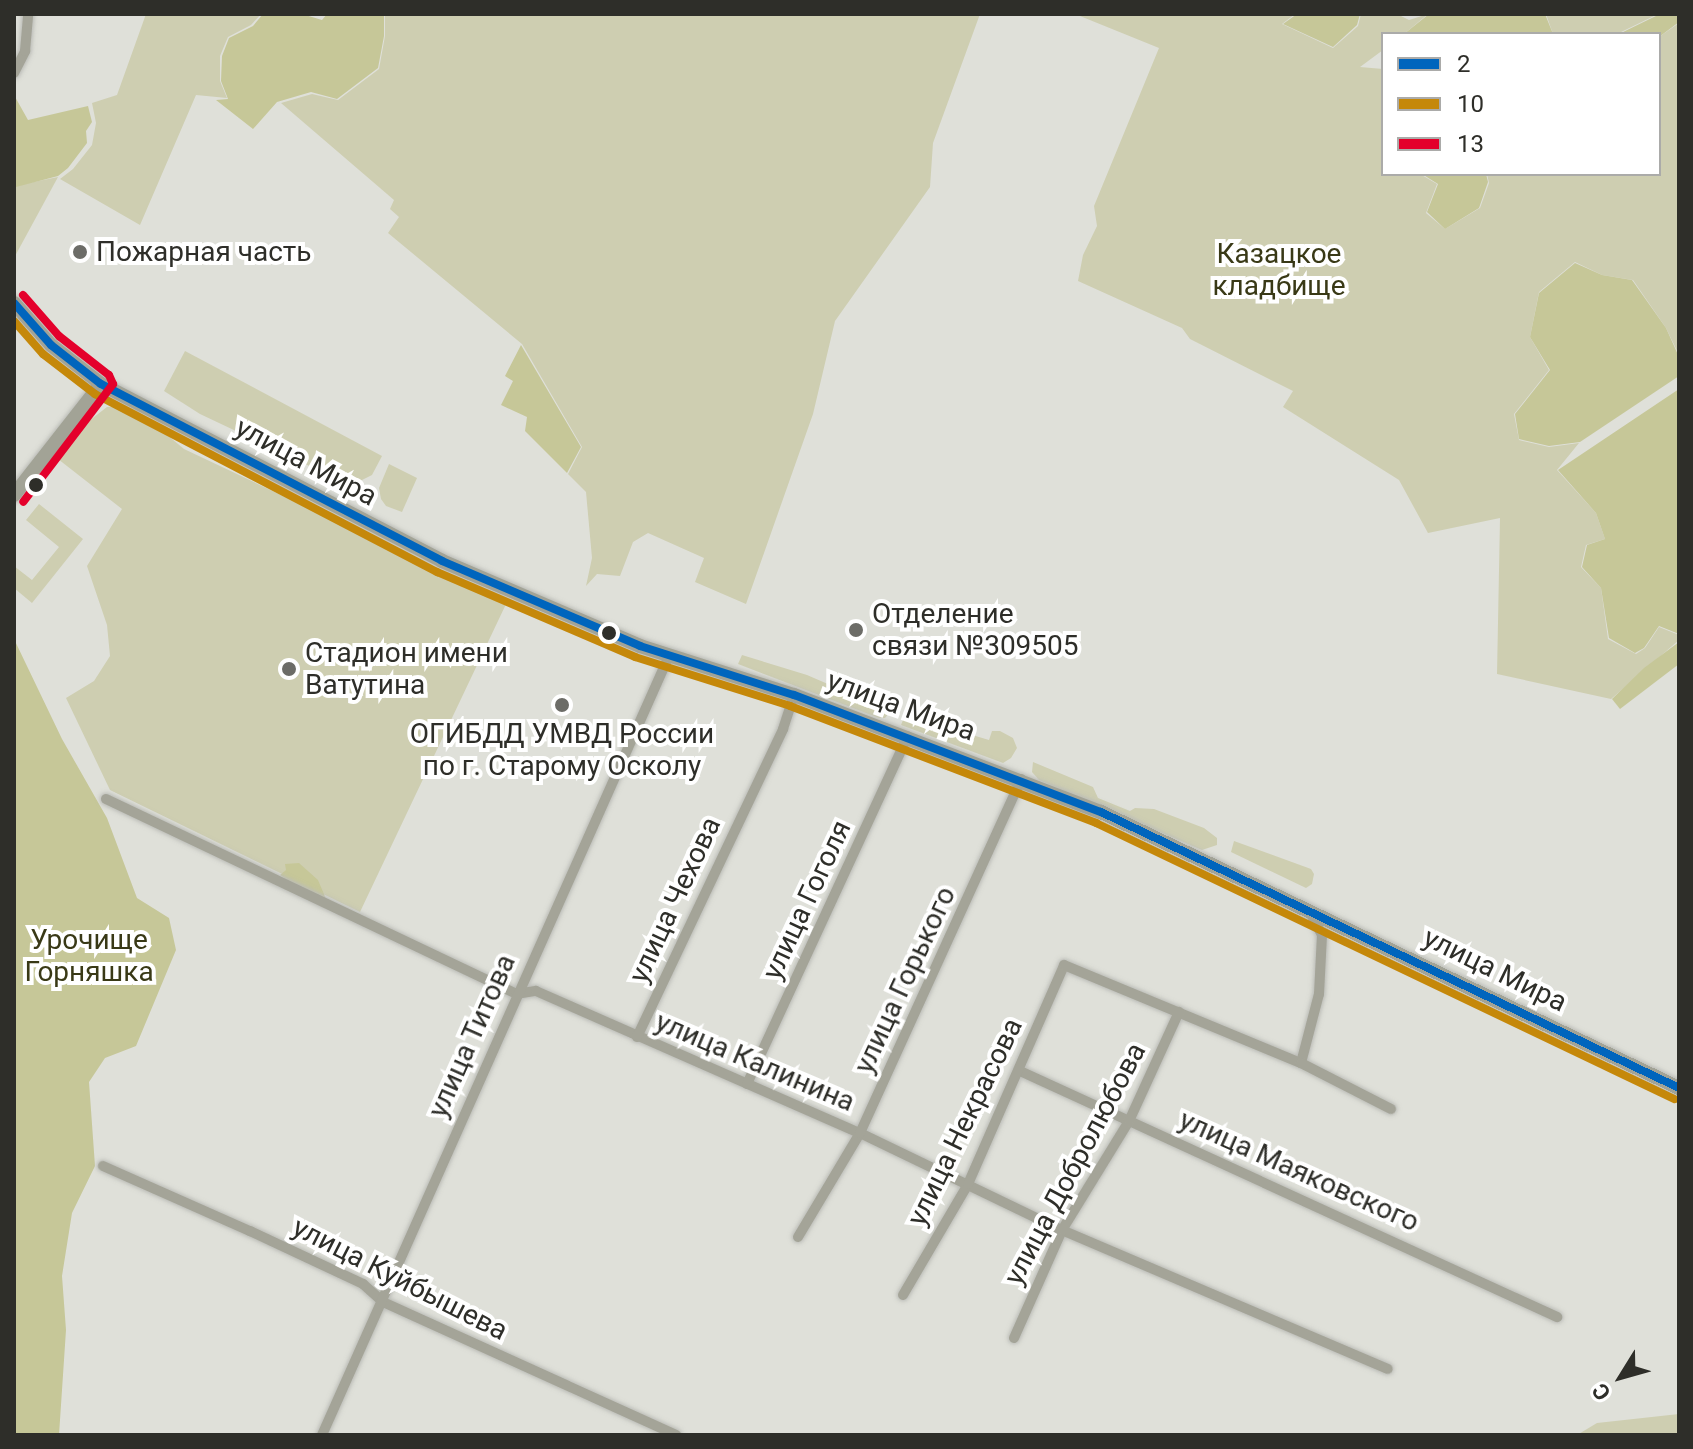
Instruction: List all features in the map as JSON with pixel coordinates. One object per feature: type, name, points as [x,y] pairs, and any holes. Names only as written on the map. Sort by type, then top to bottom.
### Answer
[{"type":"main road","name":"улица Мира","points":[[14,303],[51,345],[101,384],[442,561],[669,656],[794,695],[1021,779],[1308,909],[1679,1088]]},
{"type":"main road","points":[[14,495],[101,384]]},
{"type":"street","points":[[14,73],[25,51],[28,14]]},
{"type":"street","name":"улица Титова","points":[[322,1435],[669,656]]},
{"type":"street","name":"улица Чехова","points":[[637,1037],[783,729],[794,695]]},
{"type":"street","name":"улица Гоголя","points":[[747,1084],[908,736]]},
{"type":"street","name":"улица Горького","points":[[798,1237],[860,1133],[1021,779]]},
{"type":"street","name":"улица Калинина","points":[[106,799],[516,994],[536,991],[860,1133],[1062,1230],[1388,1369]]},
{"type":"street","points":[[1301,1063],[1319,994],[1322,935],[1308,909]]},
{"type":"street","name":"улица Некрасова","points":[[903,1295],[968,1184],[1064,965],[1179,1012]]},
{"type":"street","points":[[1179,1012],[1301,1063],[1391,1109]]},
{"type":"street","name":"улица Добролюбова","points":[[1014,1338],[1062,1230],[1129,1121],[1179,1012]]},
{"type":"street","name":"улица Маяковского","points":[[1020,1071],[1557,1317]]},
{"type":"street","name":"улица Куйбышева","points":[[103,1166],[363,1284],[383,1302],[676,1435]]},
{"type":"green space","points":[[146,14],[261,14],[251,25],[228,37],[220,56],[220,81],[227,98],[196,95],[140,225],[60,179],[73,169],[92,145],[96,123],[92,103],[117,95]]},
{"type":"green space","points":[[263,14],[302,14],[322,20],[327,14],[384,14],[384,36],[378,68],[337,99],[311,92],[277,102],[253,129],[216,100],[228,99],[221,81],[222,56],[229,38],[253,26]]},
{"type":"green space","points":[[385,14],[980,14],[933,143],[930,187],[835,321],[813,414],[746,604],[695,582],[704,558],[648,533],[633,542],[620,576],[597,574],[586,586],[592,558],[586,492],[568,474],[582,447],[522,344],[388,233],[399,217],[390,209],[394,200],[281,103],[312,94],[338,100],[379,69]]},
{"type":"green space","name":"Казацкое кладбище","points":[[1075,14],[1295,14],[1282,24],[1333,48],[1358,26],[1361,14],[1397,14],[1409,20],[1428,14],[1406,32],[1381,32],[1381,51],[1360,67],[1381,69],[1381,176],[1423,176],[1437,184],[1426,213],[1445,229],[1480,208],[1489,183],[1487,176],[1661,176],[1661,36],[1679,23],[1679,355],[1666,328],[1633,280],[1602,275],[1575,262],[1539,292],[1530,337],[1549,370],[1514,414],[1519,440],[1549,447],[1579,443],[1557,470],[1596,513],[1605,539],[1586,545],[1581,567],[1601,588],[1608,639],[1636,654],[1645,648],[1659,627],[1679,635],[1679,640],[1611,699],[1497,674],[1500,518],[1428,533],[1399,480],[1283,407],[1293,391],[1190,339],[1182,328],[1078,281],[1083,255],[1097,226],[1094,206],[1159,48]]},
{"type":"green space","points":[[1297,14],[1360,14],[1357,25],[1333,47],[1283,24]]},
{"type":"green space","points":[[1429,14],[1545,14],[1552,32],[1406,32]]},
{"type":"green space","points":[[1546,14],[1658,14],[1621,32],[1552,32]]},
{"type":"green space","points":[[1660,14],[1679,14],[1679,22],[1661,36],[1661,32],[1623,32]]},
{"type":"green space","points":[[14,95],[28,120],[88,106],[92,122],[86,131],[87,143],[58,176],[16,187]]},
{"type":"green space","points":[[1425,176],[1486,176],[1488,182],[1479,208],[1445,229],[1427,212],[1438,184]]},
{"type":"green space","points":[[58,177],[14,258],[14,186]]},
{"type":"green space","points":[[1575,263],[1602,275],[1632,280],[1666,328],[1679,357],[1679,376],[1580,442],[1549,446],[1519,439],[1515,414],[1550,370],[1530,337],[1539,293]]},
{"type":"green space","points":[[521,345],[581,447],[567,473],[525,431],[527,417],[501,405],[513,381],[505,376]]},
{"type":"green space","points":[[185,351],[382,456],[372,475],[352,485],[339,480],[200,414],[164,391]]},
{"type":"green space","points":[[1679,389],[1679,634],[1659,626],[1644,648],[1635,653],[1609,638],[1601,588],[1582,567],[1587,545],[1605,539],[1596,513],[1558,470]]},
{"type":"green space","name":"Стадион имени Ватутина","points":[[107,407],[136,409],[184,449],[507,602],[360,912],[110,790],[66,698],[94,681],[110,656],[107,625],[87,566],[122,509],[58,459],[89,421]]},
{"type":"green space","points":[[389,464],[417,478],[402,512],[386,506],[381,499],[379,488]]},
{"type":"green space","points":[[39,504],[83,539],[32,603],[14,588],[14,566],[32,580],[59,547],[26,520]]},
{"type":"green space","name":"Урочище Горняшка","points":[[14,639],[62,739],[107,818],[137,898],[169,918],[176,950],[136,1046],[105,1058],[89,1082],[95,1166],[72,1213],[62,1276],[66,1330],[59,1435],[14,1435]]},
{"type":"green space","points":[[1679,642],[1679,664],[1620,709],[1612,699],[1644,668]]},
{"type":"green space","points":[[742,655],[807,675],[865,700],[873,698],[892,709],[885,718],[879,718],[738,664]]},
{"type":"green space","points":[[905,715],[989,740],[992,731],[1000,731],[1013,738],[1017,748],[1011,758],[1003,763],[901,725]]},
{"type":"green space","points":[[1033,762],[1093,787],[1098,798],[1130,811],[1135,808],[1154,809],[1204,828],[1217,838],[1217,845],[1202,850],[1039,780],[1032,772]]},
{"type":"green space","points":[[1234,841],[1311,869],[1314,874],[1312,884],[1306,888],[1231,852]]},
{"type":"green space","points":[[299,863],[318,880],[326,899],[303,891],[280,875],[286,870],[285,864]]},
{"type":"green space","points":[[1679,1414],[1679,1435],[1577,1435],[1597,1423]]},
{"type":"transit line","name":"13","points":[[23,295],[59,336],[109,375],[113,384],[23,502]]},
{"type":"transit line","name":"2","points":[[14,303],[51,345],[101,384],[442,561],[640,646],[794,695],[1101,812],[1679,1088]]},
{"type":"transit line","name":"10","points":[[14,321],[43,354],[95,394],[437,572],[635,657],[790,706],[1096,823],[1674,1099]]},
{"type":"place","name":"Пожарная часть","points":[[80,252]]},
{"type":"place","name":"Отделение связи №309505","points":[[856,630]]},
{"type":"place","name":"Стадион имени Ватутина","points":[[289,669]]},
{"type":"place","name":"ОГИБДД УМВД России по г. Старому Осколу","points":[[562,705]]}]
